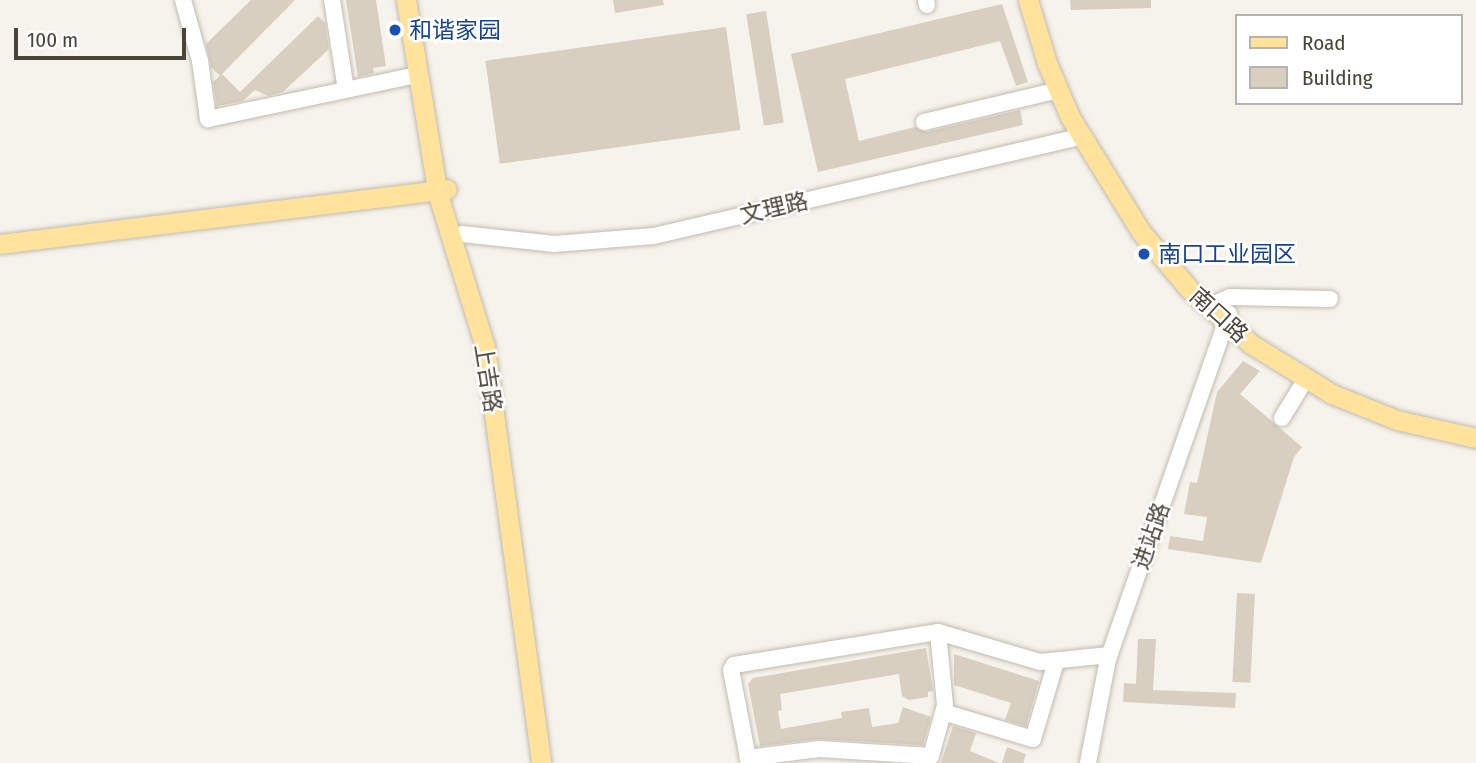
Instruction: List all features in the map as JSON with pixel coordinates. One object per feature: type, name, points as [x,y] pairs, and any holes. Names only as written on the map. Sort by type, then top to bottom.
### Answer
[{"type":"main road","name":"上吉路","points":[[406,0],[417,75],[442,185],[485,347],[541,763]]},
{"type":"main road","name":"上吉路","points":[[419,0],[442,185],[463,234],[497,345],[554,763]]},
{"type":"main road","name":"南口路","points":[[1028,0],[1058,90],[1081,137],[1157,252],[1223,313],[1305,380],[1375,412],[1476,438]]},
{"type":"main road","name":"南口路","points":[[1038,0],[1066,87],[1098,147],[1164,246],[1223,313],[1279,352],[1336,386],[1400,411],[1476,429]]},
{"type":"main road","points":[[0,235],[442,185]]},
{"type":"main road","points":[[0,244],[442,185]]},
{"type":"street","points":[[183,0],[200,61],[208,119],[417,75]]},
{"type":"street","points":[[332,0],[346,90]]},
{"type":"street","points":[[924,122],[1058,90]]},
{"type":"street","name":"文理路","points":[[463,234],[554,244],[654,236],[1081,137]]},
{"type":"street","points":[[1223,313],[1230,297],[1330,299]]},
{"type":"street","name":"进站路","points":[[1088,763],[1110,655],[1223,313]]},
{"type":"street","points":[[1282,418],[1305,380]]},
{"type":"street","points":[[938,632],[946,696],[929,761],[820,749],[757,760],[748,758],[729,677],[734,665],[938,632],[1041,662],[1110,655]]},
{"type":"street","points":[[943,712],[1033,739],[1056,662]]},
{"type":"building","points":[[251,0],[295,0],[220,76],[211,67],[206,44]]},
{"type":"building","points":[[346,0],[376,0],[386,66],[373,68],[374,73],[358,77]]},
{"type":"building","points":[[613,0],[663,0],[664,5],[615,13]]},
{"type":"building","points":[[1070,0],[1151,0],[1151,8],[1071,10]]},
{"type":"building","points":[[1002,4],[1028,82],[1016,86],[1000,41],[845,79],[859,141],[915,127],[926,132],[1020,110],[1023,125],[818,172],[791,54]]},
{"type":"building","points":[[766,11],[784,123],[764,126],[746,14]]},
{"type":"building","points":[[318,16],[325,23],[329,49],[283,92],[268,96],[255,90],[243,101],[217,106],[213,82],[222,74],[240,92]]},
{"type":"building","points":[[726,27],[740,130],[500,164],[485,61]]},
{"type":"building","points":[[1243,361],[1260,371],[1240,394],[1302,447],[1294,457],[1261,563],[1168,549],[1170,536],[1203,541],[1207,517],[1184,514],[1190,482],[1197,483],[1217,392]]},
{"type":"building","points":[[1237,593],[1255,594],[1250,683],[1232,682]]},
{"type":"building","points":[[1138,639],[1156,639],[1153,690],[1236,693],[1235,708],[1123,702],[1124,683],[1136,684]]},
{"type":"building","points":[[926,648],[933,691],[928,692],[928,697],[909,700],[902,696],[899,674],[780,694],[782,710],[778,711],[781,729],[842,718],[841,712],[869,708],[872,727],[898,723],[903,707],[931,717],[923,745],[819,739],[760,746],[748,684],[753,678]]},
{"type":"building","points":[[954,654],[1039,681],[1026,726],[1005,720],[1011,703],[954,685]]},
{"type":"building","points":[[953,726],[976,733],[970,751],[999,763],[941,763]]},
{"type":"building","points":[[1007,747],[1026,754],[1023,763],[1002,763]]},
{"type":"place","name":"和谐家园","points":[[395,30]]},
{"type":"place","name":"南口工业园区","points":[[1144,254]]}]
